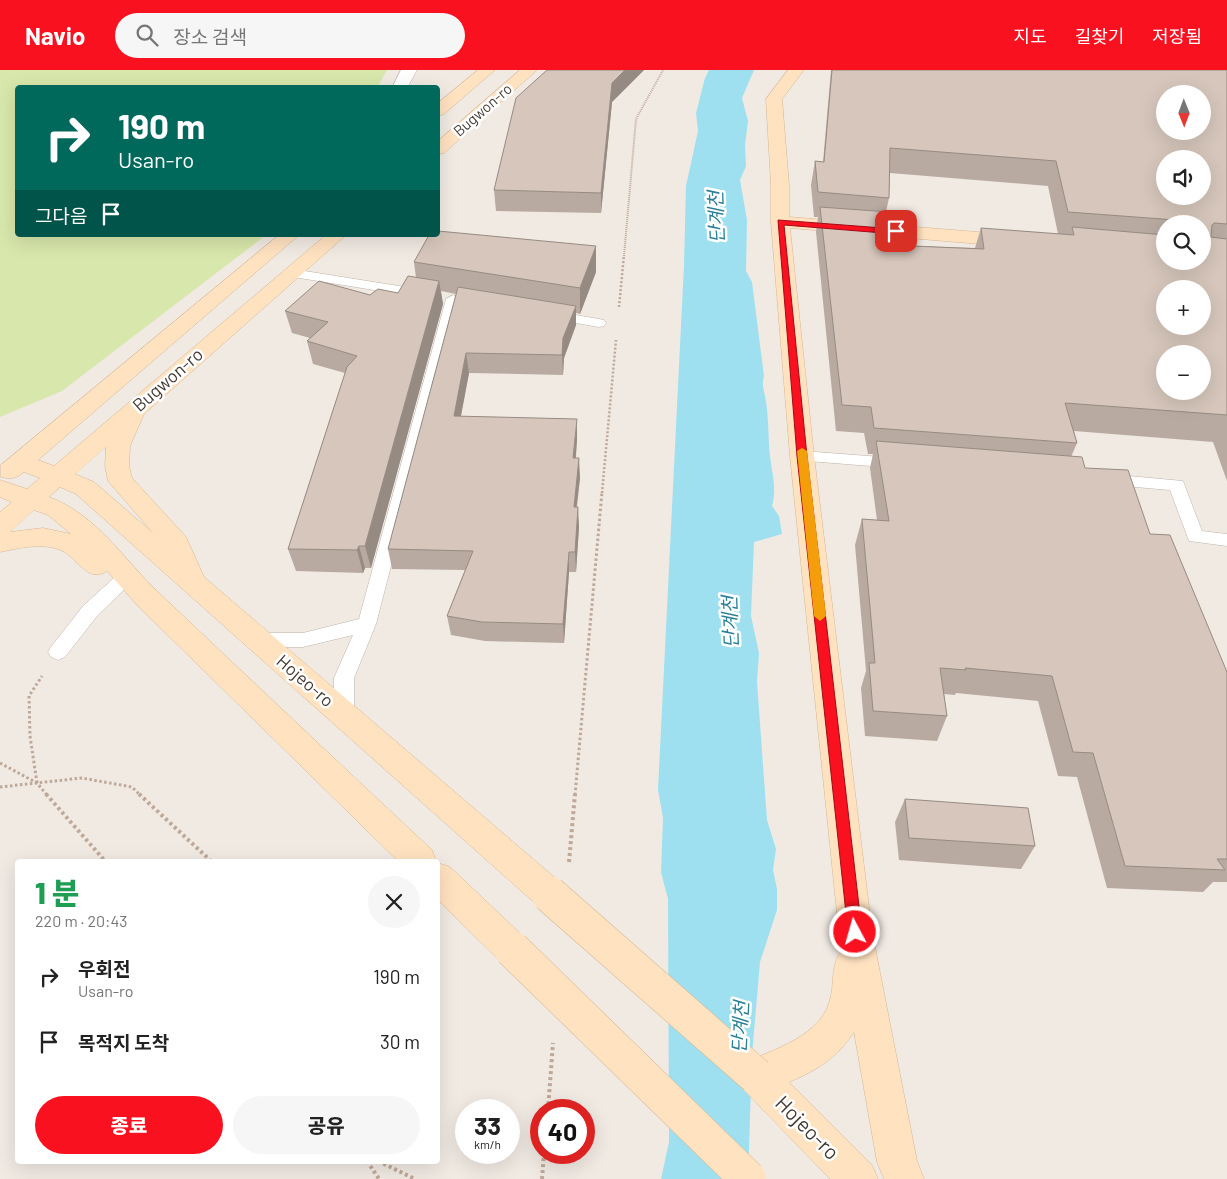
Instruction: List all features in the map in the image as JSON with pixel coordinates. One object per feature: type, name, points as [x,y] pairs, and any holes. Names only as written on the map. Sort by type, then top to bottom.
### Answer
[{"type":"street","points":[[400,85],[408,70]]},
{"type":"street","name":"Bugwon-ro","points":[[440,109],[487,70]]},
{"type":"street","name":"Bugwon-ro","points":[[440,148],[529,70]]},
{"type":"street","points":[[796,70],[774,99],[780,184],[780,222],[802,456],[855,932],[876,1056],[897,1162],[904,1179]]},
{"type":"street","points":[[780,222],[1037,243]]},
{"type":"street","name":"Bugwon-ro","points":[[0,480],[288,237]]},
{"type":"street","name":"Bugwon-ro","points":[[0,526],[335,237]]},
{"type":"street","points":[[150,395],[127,424],[118,446],[117,466],[120,481],[177,542],[193,583]]},
{"type":"street","name":"Hojeo-ro","points":[[22,462],[85,488],[756,1076],[858,1179]]},
{"type":"street","points":[[0,488],[57,509],[90,537],[147,598],[418,859]]},
{"type":"street","points":[[0,543],[22,537],[41,537],[71,544],[106,573],[147,598]]},
{"type":"street","points":[[440,880],[748,1179]]},
{"type":"street","points":[[756,1076],[789,1065],[819,1048],[837,1026],[847,1004],[855,932]]},
{"type":"lane","points":[[292,273],[448,298],[367,624],[344,678],[344,715]]},
{"type":"lane","points":[[540,313],[598,323]]},
{"type":"lane","points":[[802,456],[910,464]]},
{"type":"lane","points":[[1088,478],[1177,485],[1196,537],[1227,540]]},
{"type":"lane","points":[[58,652],[90,611],[121,582]]},
{"type":"lane","points":[[259,640],[303,640],[367,624]]},
{"type":"path","points":[[618,315],[636,119],[663,70]]},
{"type":"path","points":[[569,865],[616,335]]},
{"type":"path","points":[[37,783],[30,736],[29,696],[58,652]]},
{"type":"path","points":[[0,763],[37,783],[103,859]]},
{"type":"path","points":[[0,787],[82,778],[132,787],[209,859]]},
{"type":"path","points":[[549,1099],[554,1041]]},
{"type":"path","points":[[369,1164],[379,1179]]},
{"type":"path","points":[[384,1164],[415,1179]]},
{"type":"path","points":[[542,1179],[543,1164]]},
{"type":"green space","points":[[0,70],[387,70],[379,85],[15,85],[15,237],[263,237],[62,391],[0,417]]},
{"type":"water","name":"단계천","points":[[709,70],[754,70],[742,98],[748,121],[745,145],[746,166],[740,180],[747,220],[746,271],[752,282],[764,376],[763,386],[774,487],[772,506],[779,516],[782,534],[754,542],[751,616],[759,653],[757,682],[767,820],[776,849],[773,870],[777,889],[777,910],[760,962],[752,1055],[748,1179],[661,1179],[669,1142],[668,899],[661,872],[663,818],[658,790],[684,265],[686,186],[698,131],[696,113],[705,78]]},
{"type":"building","points":[[547,70],[625,70],[612,83],[601,193],[494,190],[516,98]]},
{"type":"building","points":[[832,70],[1227,70],[1227,224],[1214,223],[1212,225],[1211,237],[1211,215],[1156,215],[1156,219],[1068,212],[1056,161],[890,148],[889,198],[818,192],[815,161],[824,162]]},
{"type":"building","points":[[820,207],[889,212],[888,245],[984,249],[981,228],[1074,235],[1072,227],[1156,234],[1156,270],[1211,270],[1211,237],[1227,239],[1227,415],[1065,403],[1077,443],[874,428],[871,407],[842,405]]},
{"type":"building","points":[[440,231],[596,246],[580,288],[414,262],[428,237],[440,237]]},
{"type":"building","points":[[408,276],[439,281],[365,546],[359,546],[357,550],[288,549],[347,367],[357,356],[307,341],[328,322],[285,311],[319,281],[370,295],[378,289],[398,293]]},
{"type":"building","points":[[458,287],[576,306],[563,338],[562,355],[466,353],[454,416],[577,419],[573,458],[579,458],[574,507],[578,507],[575,552],[569,552],[563,624],[482,622],[447,616],[473,551],[388,549]]},
{"type":"building","points":[[876,441],[1082,457],[1085,468],[1128,470],[1150,534],[1170,535],[1227,672],[1227,859],[1217,859],[1225,870],[1125,866],[1093,753],[1073,752],[1052,676],[965,668],[966,670],[940,668],[947,716],[873,711],[869,663],[875,663],[862,519],[889,521]]},
{"type":"building","points":[[905,799],[1028,808],[1035,846],[909,838]]},
{"type":"slow traffic","points":[[802,451],[820,616]]},
{"type":"route","points":[[855,932],[802,456],[780,222],[896,231]]}]
